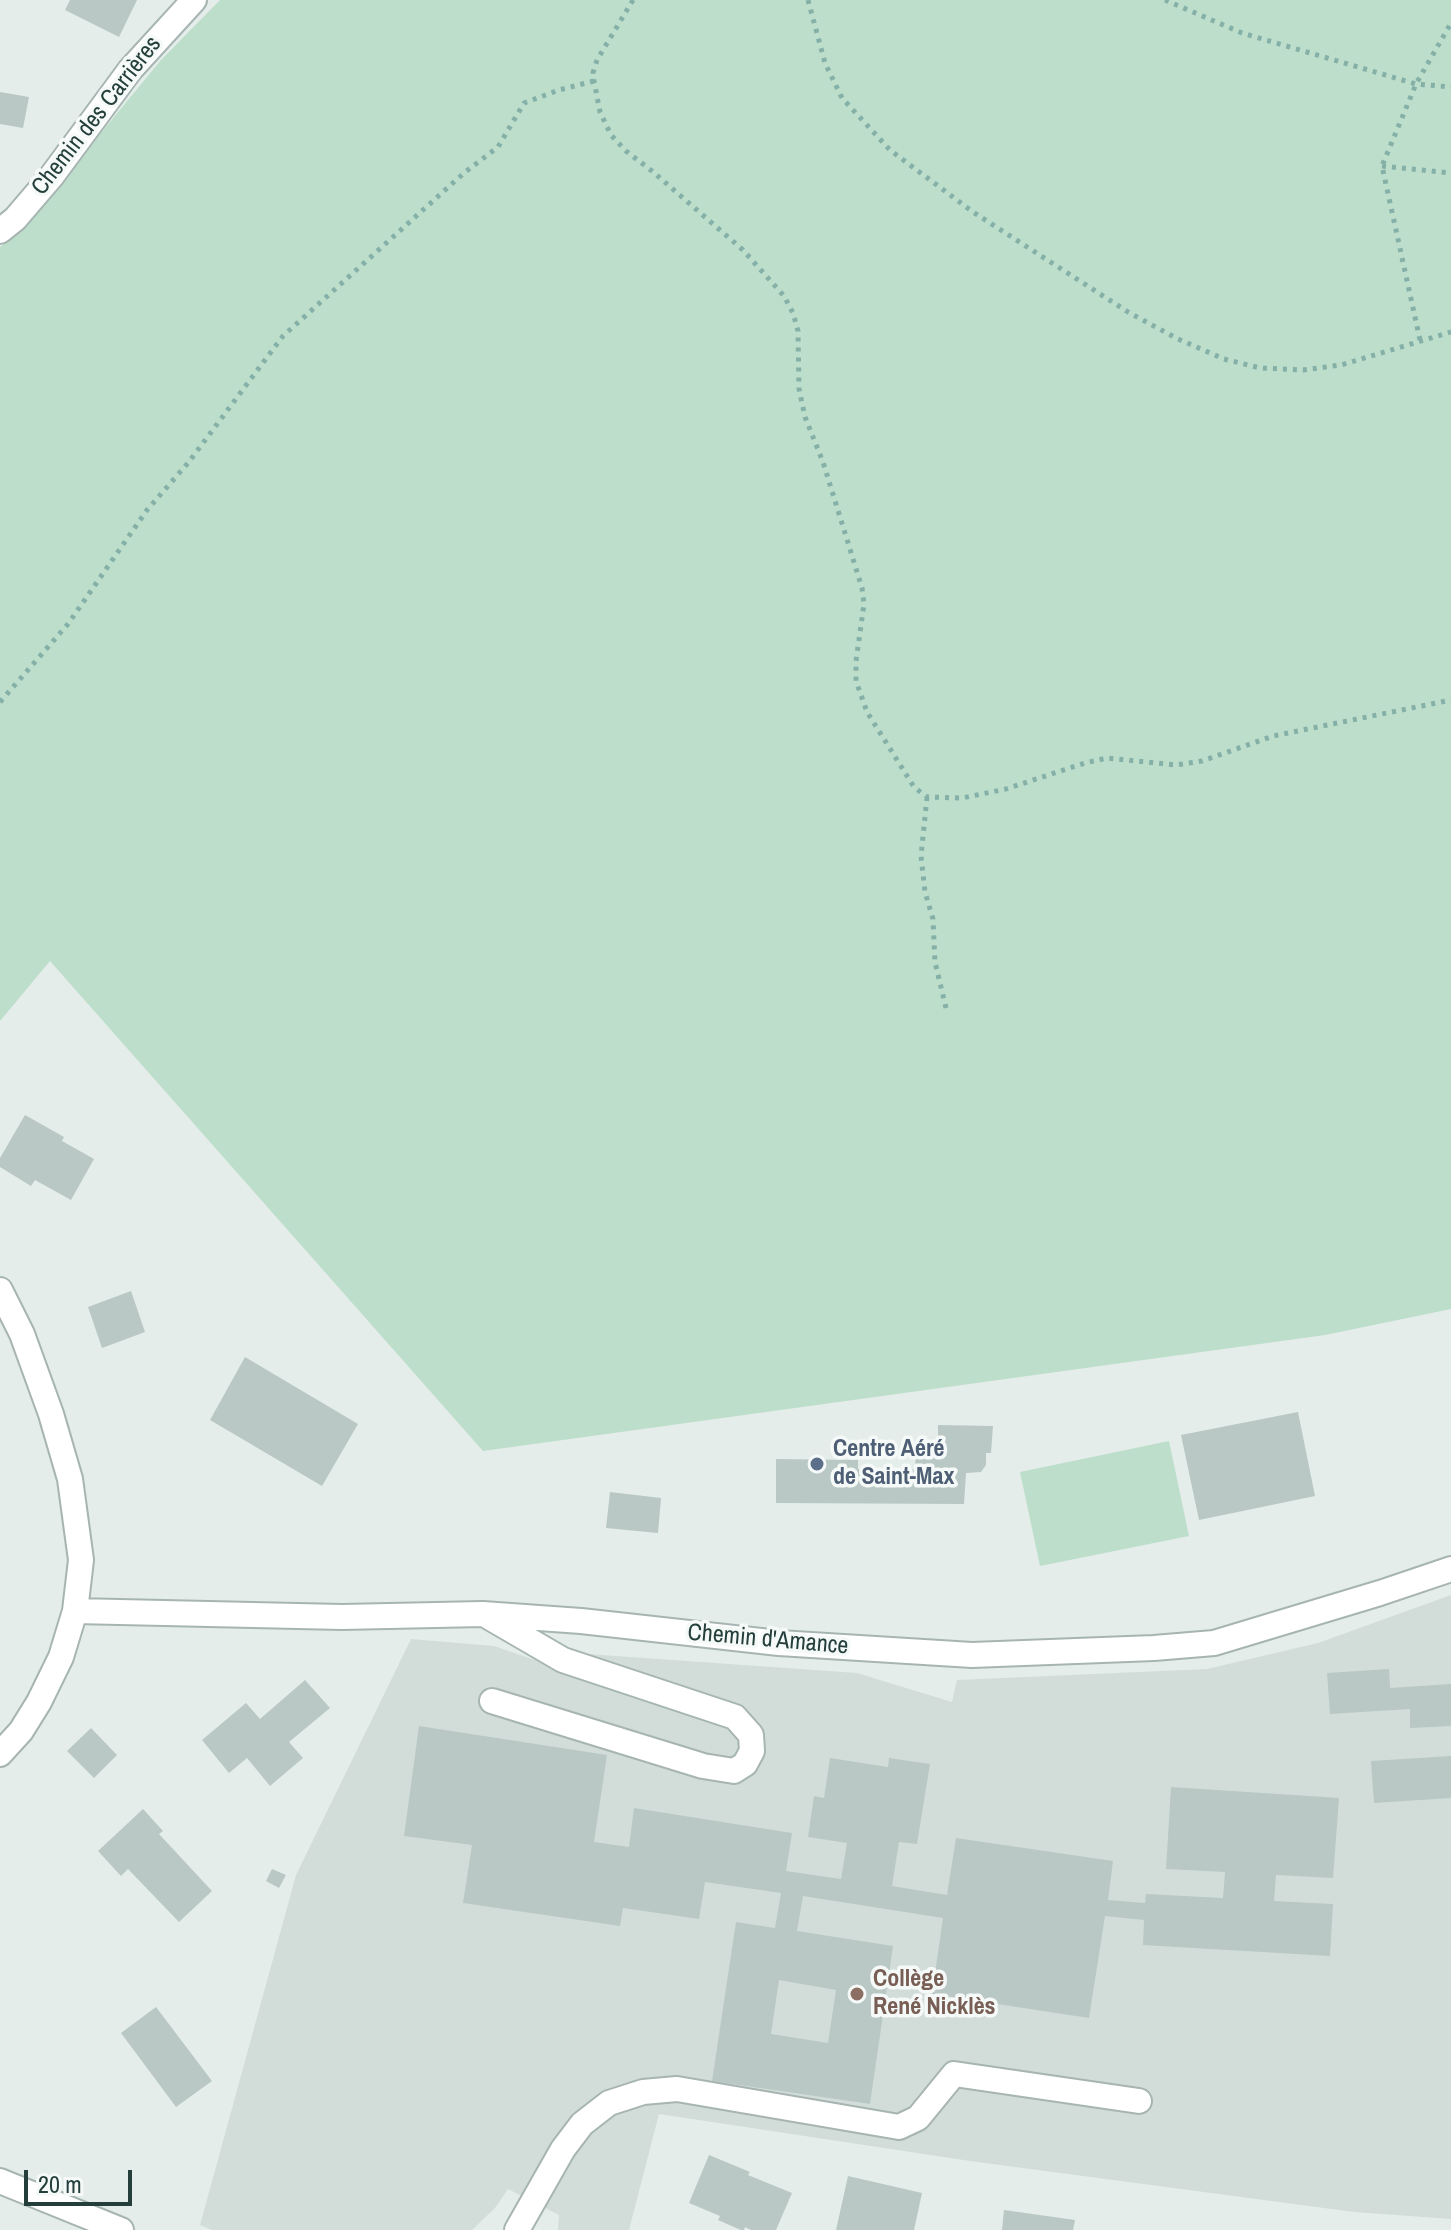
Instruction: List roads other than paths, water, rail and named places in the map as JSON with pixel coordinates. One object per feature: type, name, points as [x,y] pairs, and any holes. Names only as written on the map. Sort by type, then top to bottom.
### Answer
[{"type":"street","name":"Chemin des Carrières","points":[[0,231],[15,219],[51,177],[130,70],[194,0]]},
{"type":"street","points":[[0,1290],[22,1334],[51,1414],[70,1479],[81,1560],[75,1611],[61,1657],[21,1731],[0,1754]]},
{"type":"street","name":"Chemin d'Amance","points":[[75,1611],[342,1617],[483,1614],[581,1621],[779,1643],[972,1655],[1214,1643],[1451,1569]]},
{"type":"street","points":[[483,1614],[563,1660],[735,1717],[751,1735],[752,1751],[745,1764],[734,1771],[703,1766],[492,1701]]},
{"type":"street","points":[[517,2230],[563,2149],[582,2124],[609,2103],[643,2092],[677,2089],[899,2127],[918,2118],[954,2074],[1139,2101]]},
{"type":"street","points":[[0,2181],[121,2230]]},
{"type":"place","name":"Centre Aéré de Saint-Max","points":[[817,1464]]},
{"type":"place","name":"Collège René Nicklès","points":[[857,1994]]}]
